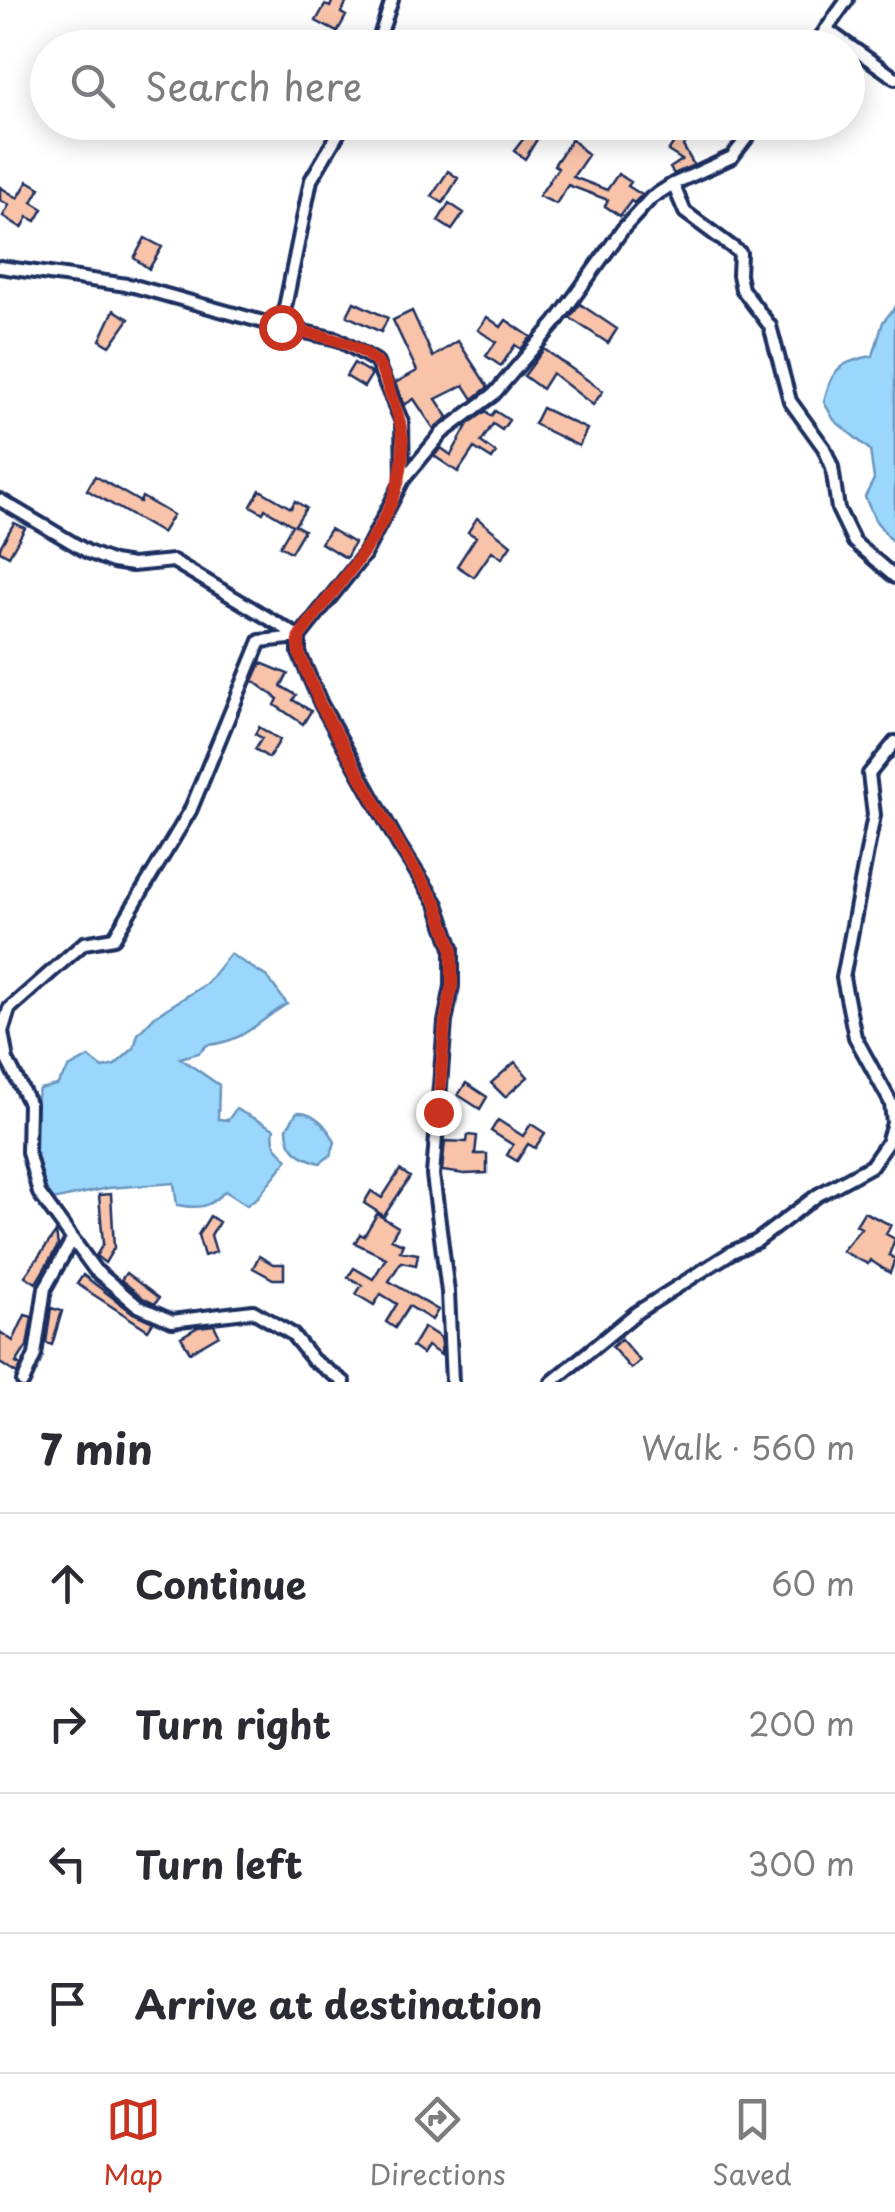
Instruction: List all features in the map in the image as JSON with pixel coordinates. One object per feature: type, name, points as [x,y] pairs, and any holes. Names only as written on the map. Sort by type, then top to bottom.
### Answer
[{"type":"street","points":[[382,30],[392,0]]},
{"type":"street","points":[[826,29],[846,0]]},
{"type":"street","points":[[865,57],[895,78]]},
{"type":"street","points":[[281,327],[310,180],[335,140]]},
{"type":"street","points":[[452,1382],[448,1292],[434,1175],[445,1022],[452,986],[452,948],[437,904],[399,845],[320,704],[299,653],[299,637],[364,555],[403,480],[442,433],[494,394],[556,322],[623,229],[651,198],[672,184],[732,158],[746,140]]},
{"type":"street","points":[[672,184],[685,212],[740,252],[742,289],[770,326],[790,400],[824,448],[832,467],[838,509],[854,542],[895,577]]},
{"type":"street","points":[[0,267],[134,286],[336,339],[376,362],[402,422],[403,480]]},
{"type":"street","points":[[0,500],[88,552],[113,562],[132,565],[173,561],[299,637]]},
{"type":"street","points":[[299,637],[260,641],[190,811],[114,938],[84,943],[9,1010],[2,1032],[7,1060],[29,1102],[28,1152],[39,1193],[95,1270],[138,1306],[172,1321],[252,1311],[292,1334],[313,1360],[344,1382]]},
{"type":"street","points":[[552,1382],[636,1313],[732,1252],[757,1242],[818,1195],[871,1166],[888,1143],[893,1123],[891,1103],[855,1037],[843,978],[874,815],[869,774],[895,742]]},
{"type":"street","points":[[23,1382],[35,1355],[45,1288],[72,1240]]},
{"type":"water","points":[[895,307],[895,545],[875,520],[865,497],[874,479],[870,450],[834,420],[824,402],[839,368],[873,356],[883,322]]},
{"type":"water","points":[[230,954],[267,977],[287,1004],[241,1035],[180,1058],[219,1085],[218,1119],[228,1120],[236,1109],[274,1129],[276,1146],[288,1159],[247,1205],[225,1191],[203,1206],[177,1205],[174,1183],[108,1188],[53,1200],[47,1196],[34,1143],[39,1089],[57,1085],[69,1068],[89,1057],[103,1068],[115,1065],[134,1048],[138,1034],[155,1016],[206,984]]},
{"type":"water","points":[[297,1112],[320,1121],[335,1142],[331,1155],[320,1163],[301,1155],[289,1142],[287,1128]]},
{"type":"building","points":[[333,0],[348,0],[341,13],[346,16],[338,30],[316,21],[325,5],[330,7]]},
{"type":"building","points":[[522,140],[537,140],[525,159],[514,151]]},
{"type":"building","points":[[573,140],[588,155],[573,177],[607,190],[618,174],[642,195],[634,203],[631,201],[620,216],[605,206],[608,200],[568,185],[556,204],[539,196],[558,168],[554,165]]},
{"type":"building","points":[[676,140],[680,140],[694,165],[674,174],[670,168],[682,160],[668,151]]},
{"type":"building","points":[[448,171],[458,178],[443,203],[432,196]]},
{"type":"building","points":[[28,181],[40,188],[32,202],[43,209],[36,221],[28,217],[22,228],[3,216],[9,205],[0,200],[0,187],[18,198]]},
{"type":"building","points":[[449,203],[464,213],[452,230],[438,221]]},
{"type":"building","points":[[145,238],[162,247],[149,269],[134,258]]},
{"type":"building","points":[[354,302],[388,318],[381,332],[347,316]]},
{"type":"building","points":[[580,304],[617,329],[608,343],[570,318]]},
{"type":"building","points":[[114,310],[129,319],[110,346],[100,340]]},
{"type":"building","points":[[412,311],[433,357],[458,341],[488,387],[473,399],[464,385],[436,399],[448,417],[434,429],[414,399],[404,405],[395,383],[417,371],[393,320]]},
{"type":"building","points":[[487,317],[501,327],[506,320],[531,337],[521,349],[515,345],[501,366],[486,356],[496,342],[478,330]]},
{"type":"building","points":[[544,349],[603,391],[593,405],[552,373],[542,389],[524,376]]},
{"type":"building","points":[[354,363],[372,374],[364,387],[346,376]]},
{"type":"building","points":[[542,408],[587,429],[579,446],[534,424]]},
{"type":"building","points":[[486,411],[491,416],[495,411],[509,420],[502,430],[493,424],[481,442],[496,453],[492,459],[474,448],[458,472],[434,456],[441,448],[451,455],[468,424]]},
{"type":"building","points":[[95,476],[140,502],[142,497],[173,515],[162,533],[87,490]]},
{"type":"building","points":[[260,490],[291,508],[295,501],[306,508],[295,525],[304,530],[291,552],[280,546],[292,525],[265,509],[263,513],[251,506]]},
{"type":"building","points":[[477,518],[511,545],[502,558],[492,551],[474,577],[457,566],[476,537],[468,532]]},
{"type":"building","points":[[14,523],[25,528],[9,556],[0,547]]},
{"type":"building","points":[[330,529],[354,543],[346,558],[321,543]]},
{"type":"building","points":[[261,663],[288,674],[281,686],[296,695],[293,700],[311,711],[303,724],[275,705],[278,699],[253,681]]},
{"type":"building","points":[[259,727],[280,740],[269,758],[255,749],[262,738],[255,734]]},
{"type":"building","points":[[515,1062],[528,1077],[505,1097],[491,1083]]},
{"type":"building","points":[[466,1083],[487,1097],[480,1109],[458,1095]]},
{"type":"building","points":[[498,1120],[523,1136],[531,1124],[545,1133],[535,1148],[528,1144],[517,1161],[507,1155],[513,1145],[491,1131]]},
{"type":"building","points":[[468,1135],[477,1136],[475,1154],[487,1154],[487,1173],[442,1171],[445,1141],[467,1142]]},
{"type":"building","points":[[400,1170],[410,1177],[384,1216],[364,1203],[371,1191],[382,1198]]},
{"type":"building","points":[[111,1194],[114,1248],[105,1263],[96,1256],[103,1244],[99,1195]]},
{"type":"building","points":[[864,1212],[891,1225],[886,1234],[895,1239],[889,1255],[895,1259],[890,1273],[870,1260],[868,1264],[842,1251],[861,1228],[856,1225]]},
{"type":"building","points":[[377,1214],[398,1227],[391,1239],[403,1244],[400,1251],[418,1254],[416,1265],[401,1262],[389,1281],[438,1310],[432,1320],[409,1306],[395,1328],[386,1322],[397,1304],[381,1294],[374,1305],[356,1294],[362,1285],[348,1277],[354,1268],[373,1279],[386,1258],[355,1243]]},
{"type":"building","points":[[210,1216],[219,1222],[211,1235],[216,1252],[204,1256],[198,1235]]},
{"type":"building","points":[[56,1232],[58,1246],[36,1283],[25,1276]]},
{"type":"building","points":[[259,1256],[273,1264],[284,1264],[284,1279],[273,1279],[253,1268]]},
{"type":"building","points":[[126,1273],[159,1298],[155,1304],[121,1280]]},
{"type":"building","points":[[83,1275],[133,1313],[153,1322],[148,1330],[77,1284]]},
{"type":"building","points":[[51,1308],[62,1311],[52,1345],[46,1343]]},
{"type":"building","points":[[25,1315],[32,1317],[27,1346],[16,1363],[21,1366],[17,1374],[0,1363],[0,1332],[13,1341]]},
{"type":"building","points":[[214,1325],[219,1335],[190,1352],[181,1337],[198,1327]]},
{"type":"building","points":[[424,1327],[441,1338],[441,1355],[427,1346],[422,1354],[412,1347]]},
{"type":"building","points":[[621,1339],[640,1361],[631,1369],[612,1347]]},
{"type":"route","points":[[281,327],[336,339],[376,362],[402,422],[403,480],[364,555],[299,637],[299,653],[320,704],[399,845],[437,904],[452,948],[452,986],[438,1112]]}]
